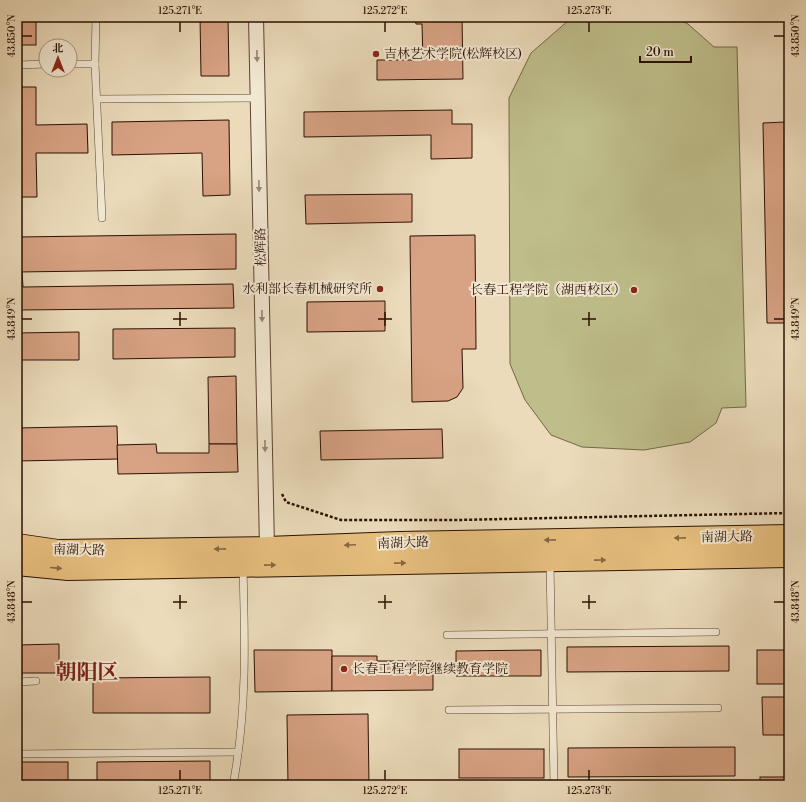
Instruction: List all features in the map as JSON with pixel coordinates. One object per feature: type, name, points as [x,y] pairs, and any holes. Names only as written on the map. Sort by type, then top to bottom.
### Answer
[{"type":"main road","name":"南湖大路","points":[[17,545],[58,551],[267,548],[406,543],[789,536]]},
{"type":"main road","name":"南湖大路","points":[[17,564],[68,569],[789,556]]},
{"type":"street","name":"松辉路","points":[[256,17],[267,548]]},
{"type":"lane","points":[[96,17],[95,64],[102,218]]},
{"type":"lane","points":[[17,65],[38,64]]},
{"type":"lane","points":[[78,64],[95,64]]},
{"type":"lane","points":[[97,100],[257,98]]},
{"type":"lane","points":[[550,560],[554,785]]},
{"type":"lane","points":[[233,785],[243,717],[243,566]]},
{"type":"lane","points":[[447,635],[716,632]]},
{"type":"lane","points":[[17,682],[36,681]]},
{"type":"lane","points":[[449,710],[718,708]]},
{"type":"lane","points":[[17,754],[238,752]]},
{"type":"path","points":[[286,502],[341,520],[465,520],[789,513]]},
{"type":"green space","name":"长春工程学院（湖西校区）","points":[[577,17],[673,17],[688,24],[714,47],[737,47],[746,407],[722,408],[716,423],[690,442],[644,450],[582,447],[551,435],[525,400],[510,364],[509,98],[531,53],[569,20]]},
{"type":"building","points":[[17,17],[36,17],[36,45],[17,45]]},
{"type":"building","points":[[200,17],[228,17],[229,76],[201,76]]},
{"type":"building","points":[[415,17],[462,17],[463,79],[377,80],[377,60],[423,60],[422,24],[416,24]]},
{"type":"building","points":[[785,83],[789,83],[789,323],[767,323],[763,123],[785,122]]},
{"type":"building","points":[[17,87],[36,87],[36,125],[87,124],[88,153],[36,153],[37,197],[17,197]]},
{"type":"building","points":[[452,110],[452,124],[472,124],[472,158],[431,159],[431,135],[304,137],[304,112]]},
{"type":"building","points":[[229,120],[230,195],[203,196],[202,153],[112,155],[112,122]]},
{"type":"building","points":[[412,194],[412,222],[306,224],[305,195]]},
{"type":"building","points":[[236,234],[236,269],[17,272],[17,237]]},
{"type":"building","points":[[475,235],[476,349],[462,349],[463,388],[457,397],[448,401],[412,402],[410,236]]},
{"type":"building","points":[[17,272],[22,272],[23,287],[233,284],[234,308],[17,310]]},
{"type":"building","points":[[385,301],[385,331],[307,332],[307,302]]},
{"type":"building","points":[[235,328],[235,357],[113,359],[113,329]]},
{"type":"building","points":[[79,332],[79,360],[17,360],[17,333]]},
{"type":"building","points":[[236,376],[237,444],[209,444],[208,377]]},
{"type":"building","points":[[117,426],[118,459],[17,461],[17,428]]},
{"type":"building","points":[[442,429],[443,458],[321,460],[320,431]]},
{"type":"building","points":[[156,444],[157,453],[209,453],[209,444],[237,444],[238,472],[118,474],[117,445]]},
{"type":"building","points":[[59,644],[59,673],[17,673],[17,645]]},
{"type":"building","points":[[729,646],[729,671],[567,672],[567,647]]},
{"type":"building","points":[[254,650],[332,650],[332,691],[255,692]]},
{"type":"building","points":[[541,650],[541,676],[456,676],[456,651]]},
{"type":"building","points":[[757,650],[789,650],[789,684],[757,684]]},
{"type":"building","points":[[332,656],[377,656],[377,661],[433,661],[433,690],[332,691]]},
{"type":"building","points":[[210,677],[210,713],[93,713],[93,678]]},
{"type":"building","points":[[762,697],[789,697],[789,735],[763,735]]},
{"type":"building","points":[[368,714],[369,785],[288,785],[287,715]]},
{"type":"building","points":[[735,747],[735,776],[568,777],[568,748]]},
{"type":"building","points":[[459,749],[544,749],[544,778],[459,778]]},
{"type":"building","points":[[210,761],[210,785],[97,785],[97,762]]},
{"type":"building","points":[[17,762],[68,762],[68,785],[17,785]]},
{"type":"building","points":[[760,777],[789,777],[789,785],[760,785]]},
{"type":"place","name":"吉林艺术学院(松辉校区)","points":[[376,54]]},
{"type":"place","name":"水利部长春机械研究所","points":[[380,289]]},
{"type":"place","name":"长春工程学院（湖西校区）","points":[[634,290]]},
{"type":"place","name":"长春工程学院继续教育学院","points":[[344,669]]},
{"type":"district","name":"朝阳区","points":[[87,673]]}]
